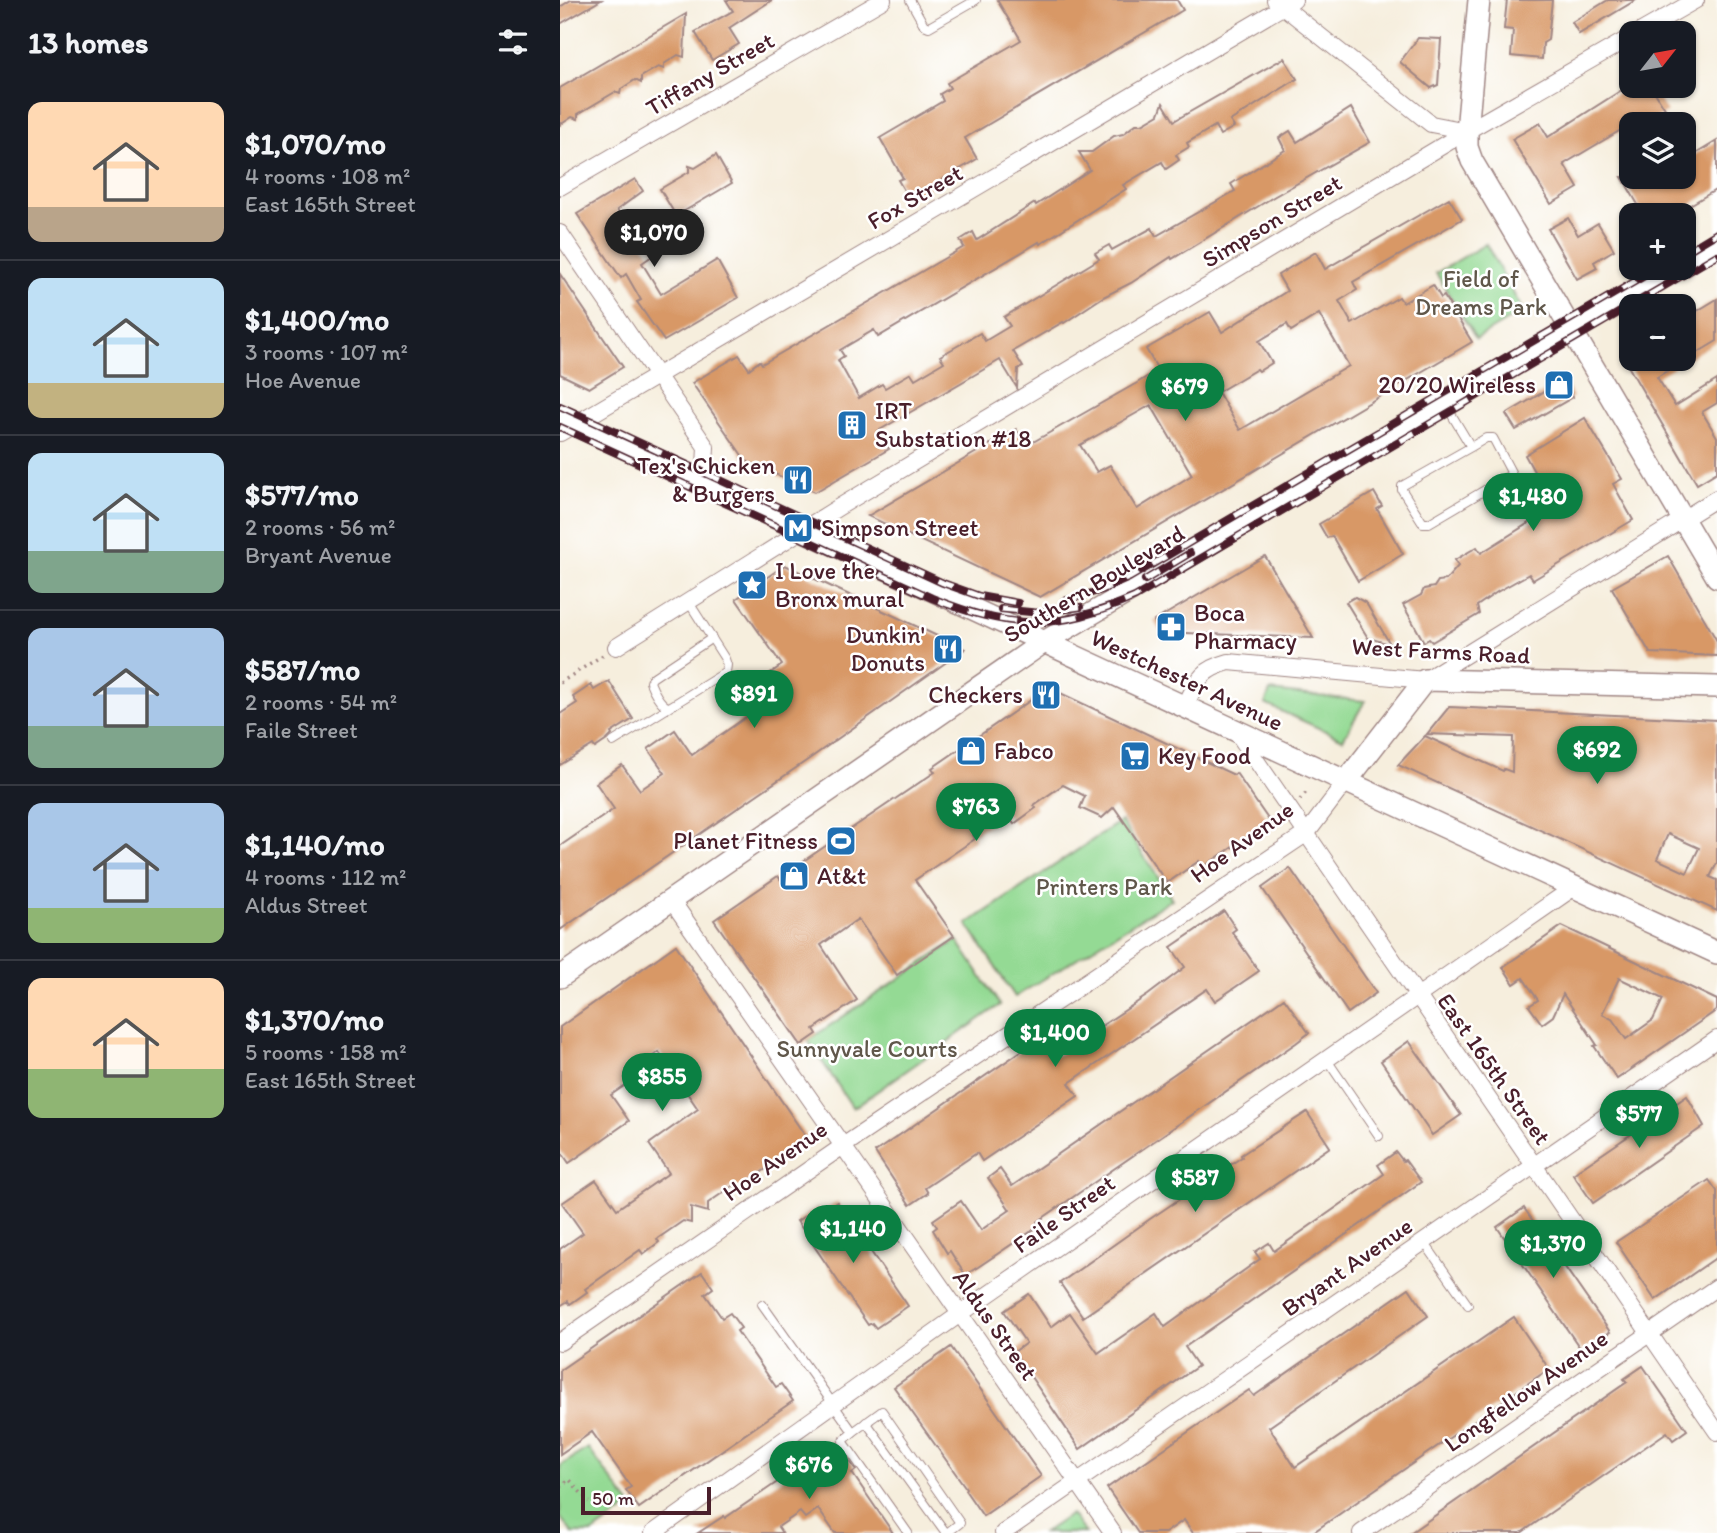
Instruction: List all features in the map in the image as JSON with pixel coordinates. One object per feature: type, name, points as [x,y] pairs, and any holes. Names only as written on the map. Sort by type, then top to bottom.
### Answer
[{"type":"main road","points":[[1479,0],[1467,131],[1467,146],[1472,161],[1717,577]]},
{"type":"main road","points":[[1696,257],[1717,244]]},
{"type":"main road","name":"Southern Boulevard","points":[[560,977],[1044,642],[1655,280]]},
{"type":"main road","name":"Westchester Avenue","points":[[565,425],[803,529],[1345,783],[1717,953]]},
{"type":"main road","name":"West Farms Road","points":[[1425,680],[1717,687]]},
{"type":"main road","name":"Hoe Avenue","points":[[1345,783],[1425,680]]},
{"type":"street","name":"Tiffany Street","points":[[560,187],[883,0]]},
{"type":"street","points":[[1659,21],[1696,0]]},
{"type":"street","points":[[1284,2],[1431,124],[1467,131]]},
{"type":"street","name":"Fox Street","points":[[565,425],[658,374],[1284,2]]},
{"type":"street","name":"Simpson Street","points":[[616,647],[803,529],[1467,131],[1619,44]]},
{"type":"street","points":[[560,233],[706,447],[704,486]]},
{"type":"street","name":"Hoe Avenue","points":[[1425,680],[1717,498]]},
{"type":"street","name":"West Farms Road","points":[[1185,706],[1195,685],[1209,668],[1229,662],[1425,680]]},
{"type":"street","name":"East 165th Street","points":[[1236,731],[1717,1432]]},
{"type":"street","name":"Hoe Avenue","points":[[560,1342],[843,1146],[1307,833],[1345,783]]},
{"type":"street","name":"Faile Street","points":[[653,1533],[960,1314],[1573,888]]},
{"type":"street","name":"Aldus Street","points":[[672,901],[1113,1533]]},
{"type":"street","name":"Bryant Avenue","points":[[1003,1533],[1717,1039]]},
{"type":"street","name":"Longfellow Avenue","points":[[1361,1533],[1717,1287]]},
{"type":"lane","points":[[910,0],[924,25],[929,27],[976,0]]},
{"type":"lane","points":[[1445,404],[1471,446]]},
{"type":"lane","points":[[1486,438],[1493,438],[1512,474],[1429,523],[1423,523],[1402,486],[1471,446],[1486,438]]},
{"type":"lane","points":[[613,742],[726,672],[725,659],[688,601]]},
{"type":"lane","points":[[668,707],[664,706],[651,687],[652,678],[712,638]]},
{"type":"lane","points":[[1327,1060],[1379,1136]]},
{"type":"lane","points":[[1424,1242],[1468,1305]]},
{"type":"lane","points":[[762,1304],[853,1432]]},
{"type":"lane","points":[[866,1422],[946,1533],[960,1523],[881,1411],[866,1422],[853,1432],[843,1441],[908,1533]]},
{"type":"path","points":[[560,683],[616,647]]},
{"type":"path","points":[[1307,790],[1303,796],[1310,799]]},
{"type":"path","points":[[560,1487],[569,1479],[589,1502]]},
{"type":"green space","name":"Field of Dreams Park","points":[[1486,244],[1523,311],[1476,339],[1436,273]]},
{"type":"green space","points":[[1270,691],[1365,701],[1343,739],[1265,704]]},
{"type":"green space","name":"Printers Park","points":[[1121,821],[1172,899],[1015,997],[967,924]]},
{"type":"green space","name":"Sunnyvale Courts","points":[[957,940],[1000,1005],[853,1108],[808,1040]]},
{"type":"green space","points":[[588,1448],[631,1506],[593,1533],[572,1533],[560,1517],[560,1466]]},
{"type":"green space","points":[[1071,1514],[1085,1533],[1043,1533]]},
{"type":"building","points":[[571,0],[601,0],[560,24],[560,7]]},
{"type":"building","points":[[726,0],[772,0],[729,28],[739,44],[712,60],[695,32],[733,11]]},
{"type":"building","points":[[997,0],[1177,0],[1183,10],[965,138],[977,159],[909,199],[898,180],[903,178],[880,138],[943,101],[940,94],[950,88],[947,83],[1021,40]]},
{"type":"building","points":[[1507,0],[1552,0],[1548,40],[1543,43],[1542,59],[1511,56],[1513,30],[1504,29]]},
{"type":"building","points":[[1608,0],[1636,0],[1579,34],[1572,22]]},
{"type":"building","points":[[686,14],[684,57],[678,55],[664,64],[664,69],[658,67],[641,77],[641,83],[635,80],[621,89],[620,94],[615,92],[578,114],[578,119],[572,117],[560,125],[560,88]]},
{"type":"building","points":[[1418,38],[1441,39],[1438,85],[1431,88],[1400,62]]},
{"type":"building","points":[[1284,58],[1297,79],[1230,121],[1234,127],[1220,135],[1215,126],[1187,143],[1189,147],[1176,155],[1179,160],[1166,169],[1162,162],[1123,185],[1126,189],[1040,244],[1039,242],[878,337],[874,330],[840,350],[844,356],[838,360],[859,398],[882,384],[885,388],[911,373],[915,379],[944,362],[940,356],[980,333],[985,341],[1010,326],[1004,317],[1099,259],[1095,253],[1109,245],[1112,250],[1152,228],[1156,236],[1235,191],[1231,184],[1285,150],[1279,138],[1290,131],[1297,142],[1351,108],[1370,142],[1013,351],[1023,367],[1018,369],[1017,388],[1000,360],[878,431],[889,449],[815,492],[746,461],[692,383],[739,355],[749,369],[760,361],[762,364],[964,247],[960,240],[973,232],[977,240],[1035,203],[1036,205],[1090,170],[1079,152],[1092,152],[1114,136],[1123,134],[1136,124],[1142,124],[1159,114],[1163,103],[1174,121]]},
{"type":"building","points":[[1619,92],[1619,98],[1658,98],[1667,112],[1619,112],[1619,131],[1564,164],[1578,188],[1551,204],[1512,139],[1540,123],[1548,137]]},
{"type":"building","points":[[1717,141],[1717,189],[1693,203],[1637,203],[1629,189],[1696,189],[1696,154]]},
{"type":"building","points":[[716,155],[732,183],[676,216],[660,189],[689,172],[689,166],[695,168]]},
{"type":"building","points":[[635,179],[643,191],[617,210],[652,256],[642,263],[661,294],[717,260],[738,298],[664,341],[637,302],[641,300],[626,274],[621,278],[577,214]]},
{"type":"building","points":[[1449,198],[1462,219],[1353,282],[1357,290],[1339,301],[1352,324],[1399,297],[1403,303],[1433,285],[1441,298],[1444,296],[1472,342],[1040,597],[868,516],[1016,429],[1026,446],[1137,383],[1158,370],[1146,349],[1210,312],[1222,332],[1287,291],[1278,275],[1316,252],[1325,269]],"holes":[[[1319,314],[1349,366],[1240,430],[1218,392],[1272,363],[1259,341],[1287,324],[1291,331]],[[1151,405],[1192,475],[1137,509],[1110,465],[1097,472],[1080,445]]]},
{"type":"building","points":[[1568,218],[1578,235],[1598,223],[1614,250],[1594,262],[1597,268],[1577,279],[1548,229]]},
{"type":"building","points":[[560,274],[623,367],[589,388],[560,374]]},
{"type":"building","points":[[1717,299],[1717,341],[1696,354],[1696,312]]},
{"type":"building","points":[[1631,371],[1667,371],[1657,377],[1675,406],[1717,380],[1717,403],[1702,412],[1717,437],[1717,472],[1697,484]]},
{"type":"building","points":[[1564,380],[1573,397],[1516,430],[1506,414]]},
{"type":"building","points":[[1585,418],[1622,479],[1613,484],[1633,520],[1533,580],[1529,574],[1497,592],[1477,606],[1479,614],[1432,642],[1429,639],[1424,642],[1403,605],[1421,595],[1424,589],[1434,587],[1438,581],[1446,580],[1458,566],[1455,560],[1477,547],[1481,553],[1567,499],[1554,476],[1541,484],[1525,455]]},
{"type":"building","points":[[1374,492],[1382,506],[1377,509],[1403,554],[1358,581],[1332,536],[1327,538],[1319,524]]},
{"type":"building","points":[[1265,556],[1313,638],[1160,632],[1154,621]]},
{"type":"building","points":[[1668,556],[1717,641],[1717,656],[1650,653],[1612,588]]},
{"type":"building","points":[[785,565],[965,649],[560,930],[560,846],[614,809],[596,783],[622,765],[640,790],[665,773],[648,749],[675,730],[692,755],[769,701],[756,683],[782,665],[736,599]]},
{"type":"building","points":[[1355,597],[1366,603],[1390,644],[1368,638],[1346,602]]},
{"type":"building","points":[[609,681],[633,719],[611,733],[607,740],[595,748],[593,745],[560,765],[560,714],[577,703],[573,697],[591,685],[594,690]]},
{"type":"building","points":[[1047,689],[1234,775],[1236,773],[1270,822],[1203,867],[1199,861],[1167,883],[1114,807],[1102,818],[1080,808],[1085,796],[1063,785],[1034,805],[1036,808],[1014,824],[1006,813],[973,835],[975,839],[915,880],[954,936],[897,975],[858,919],[821,945],[857,1000],[814,1029],[817,1034],[801,1045],[714,920],[778,876],[780,879],[935,772],[932,768]]},
{"type":"building","points":[[1449,707],[1717,720],[1717,863],[1710,877],[1717,880],[1717,911],[1398,765],[1425,736],[1503,771],[1512,772],[1513,737],[1427,734]],"holes":[[[1668,834],[1699,848],[1687,873],[1657,859]]]},
{"type":"building","points":[[1290,868],[1376,993],[1348,1013],[1262,888]]},
{"type":"building","points":[[1224,911],[1236,929],[1232,932],[1259,971],[1215,1001],[1207,989],[1069,1083],[1078,1096],[982,1161],[977,1153],[925,1188],[928,1193],[910,1205],[875,1152],[1043,1036],[1056,1056],[1148,995],[1185,967],[1171,947]]},
{"type":"building","points":[[1562,926],[1717,1000],[1717,1010],[1617,1079],[1563,994],[1553,1016],[1542,1024],[1529,1006],[1538,1000],[1523,978],[1514,984],[1503,967]],"holes":[[[1619,978],[1663,999],[1653,1020],[1626,1039],[1612,1019],[1602,1014]]]},
{"type":"building","points":[[676,945],[808,1140],[737,1189],[734,1185],[708,1203],[708,1212],[691,1207],[691,1223],[683,1221],[657,1239],[659,1242],[643,1254],[640,1250],[585,1289],[587,1292],[570,1304],[568,1301],[560,1306],[560,1249],[583,1233],[562,1203],[596,1180],[617,1209],[669,1173],[649,1144],[698,1109],[659,1052],[636,1068],[640,1075],[611,1095],[629,1121],[569,1163],[560,1150],[560,1027]]},
{"type":"building","points":[[1284,998],[1309,1033],[1296,1043],[1037,1222],[1039,1226],[965,1275],[950,1251],[947,1253],[933,1230],[937,1227],[933,1220],[961,1201],[981,1230],[1010,1210],[988,1178],[1000,1169],[1012,1186]]},
{"type":"building","points":[[1409,1041],[1461,1115],[1432,1135],[1381,1061]]},
{"type":"building","points":[[1687,1096],[1704,1126],[1593,1203],[1573,1174]]},
{"type":"building","points":[[1307,1112],[1330,1147],[1083,1317],[1060,1283],[1242,1157],[1241,1155]]},
{"type":"building","points":[[1396,1152],[1421,1182],[1185,1347],[1198,1366],[1080,1449],[1014,1352],[1026,1343],[1004,1311],[1029,1294],[1051,1327],[1070,1313],[1098,1353],[1156,1313],[1165,1327],[1260,1259],[1255,1252],[1269,1243],[1274,1251],[1384,1174],[1378,1165]]},
{"type":"building","points":[[1709,1180],[1717,1191],[1717,1257],[1655,1300],[1616,1242]]},
{"type":"building","points":[[837,1202],[908,1306],[876,1328],[872,1323],[868,1325],[797,1221],[817,1208],[821,1213]]},
{"type":"building","points":[[1524,1208],[1610,1332],[1582,1351],[1497,1227]]},
{"type":"building","points":[[702,1272],[713,1288],[705,1294],[722,1318],[730,1313],[741,1328],[737,1331],[776,1387],[781,1384],[793,1401],[639,1508],[626,1490],[631,1487],[592,1432],[560,1454],[560,1370]]},
{"type":"building","points":[[1409,1288],[1428,1316],[1269,1427],[1295,1467],[1514,1317],[1549,1369],[1312,1533],[1193,1533],[1184,1520],[1165,1533],[1138,1533],[1107,1488],[1249,1390],[1254,1396]]},
{"type":"building","points":[[951,1347],[1041,1476],[983,1516],[894,1387]]},
{"type":"building","points":[[1643,1366],[1687,1430],[1673,1440],[1667,1432],[1521,1533],[1410,1533],[1627,1382],[1624,1379]]},
{"type":"building","points":[[830,1442],[844,1462],[848,1459],[856,1470],[852,1473],[893,1533],[835,1533],[818,1509],[805,1518],[800,1512],[778,1527],[782,1533],[698,1533],[724,1516],[725,1518],[814,1457],[812,1454]]},
{"type":"railway","points":[[1696,246],[1717,233]]},
{"type":"railway","points":[[560,427],[960,609],[1010,621],[1057,621],[1081,616],[1135,597],[1717,255]]},
{"type":"railway","points":[[1064,601],[1102,590],[1129,578],[1638,280]]},
{"type":"railway","points":[[560,406],[943,583],[979,596],[1018,603]]},
{"type":"railway","points":[[1145,580],[1190,553]]},
{"type":"railway","points":[[1001,609],[1040,613],[1080,607]]},
{"type":"place","name":"20/20 Wireless","points":[[1559,385]]},
{"type":"place","name":"IRT Substation #18","points":[[852,425]]},
{"type":"place","name":"Tex's Chicken & Burgers","points":[[798,480]]},
{"type":"place","name":"Simpson Street","points":[[798,528]]},
{"type":"place","name":"I Love the Bronx mural","points":[[752,585]]},
{"type":"place","name":"Boca Pharmacy","points":[[1171,627]]},
{"type":"place","name":"Dunkin' Donuts","points":[[948,649]]},
{"type":"place","name":"Checkers","points":[[1046,695]]},
{"type":"place","name":"Fabco","points":[[971,751]]},
{"type":"place","name":"Key Food","points":[[1135,756]]},
{"type":"place","name":"Planet Fitness","points":[[841,841]]},
{"type":"place","name":"At&t","points":[[794,876]]}]
